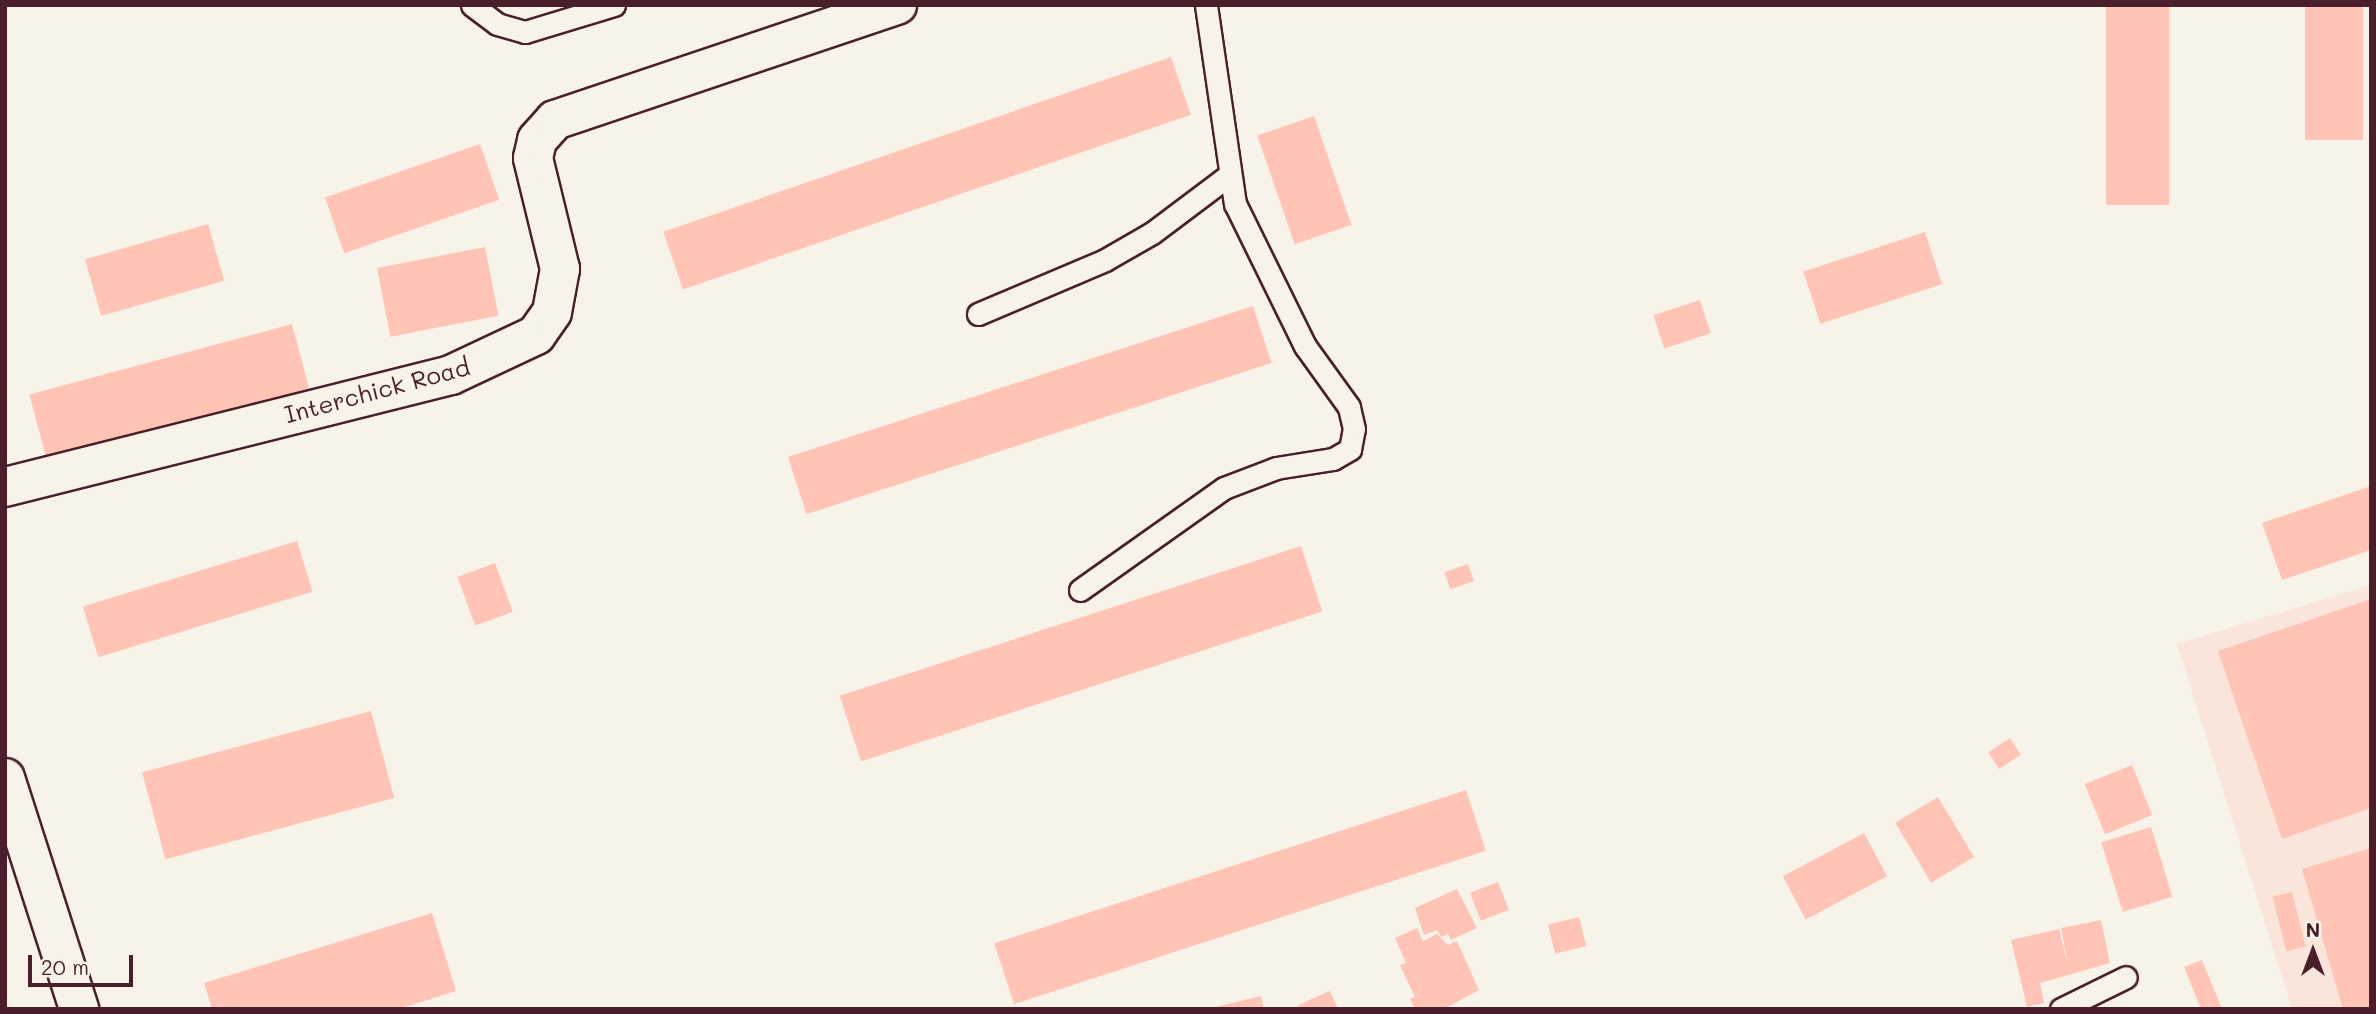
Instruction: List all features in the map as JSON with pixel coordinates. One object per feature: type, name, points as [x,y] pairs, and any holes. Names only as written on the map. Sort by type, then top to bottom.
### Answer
[{"type":"street","name":"Interchick Road","points":[[5,487],[452,374],[536,335],[552,312],[560,269],[533,158],[537,140],[555,120],[897,5]]},
{"type":"street","points":[[5,778],[79,1009]]},
{"type":"lane","points":[[472,5],[498,23],[525,32],[614,5]]},
{"type":"lane","points":[[1080,590],[1224,488],[1276,468],[1333,459],[1350,449],[1354,429],[1349,407],[1305,346],[1235,204],[1228,176],[1206,5]]},
{"type":"lane","points":[[978,314],[1105,260],[1152,233],[1228,176]]},
{"type":"lane","points":[[2061,1009],[2126,977]]},
{"type":"shaded area","points":[[2371,585],[2371,1009],[2292,1009],[2177,644]]},
{"type":"building","points":[[2106,5],[2169,5],[2169,205],[2106,205]]},
{"type":"building","points":[[2305,5],[2363,5],[2363,140],[2305,140]]},
{"type":"building","points":[[1171,57],[1191,115],[683,290],[663,232]]},
{"type":"building","points":[[1314,116],[1351,225],[1295,244],[1257,136]]},
{"type":"building","points":[[480,144],[499,200],[344,253],[325,197]]},
{"type":"building","points":[[208,224],[224,281],[101,316],[85,259]]},
{"type":"building","points":[[1925,232],[1942,284],[1820,324],[1803,272]]},
{"type":"building","points":[[485,247],[498,316],[390,337],[377,268]]},
{"type":"building","points":[[1700,300],[1711,333],[1664,348],[1653,315]]},
{"type":"building","points":[[1253,306],[1272,363],[806,514],[788,457]]},
{"type":"building","points":[[292,324],[310,391],[47,461],[29,394]]},
{"type":"building","points":[[2371,486],[2371,550],[2282,580],[2262,523]]},
{"type":"building","points":[[297,541],[312,592],[98,657],[83,606]]},
{"type":"building","points":[[1301,546],[1322,612],[861,761],[840,696]]},
{"type":"building","points":[[495,563],[513,612],[475,626],[457,577]]},
{"type":"building","points":[[1468,564],[1474,581],[1450,589],[1444,572]]},
{"type":"building","points":[[2371,599],[2371,808],[2282,839],[2218,651]]},
{"type":"building","points":[[371,711],[394,798],[165,859],[142,772]]},
{"type":"building","points":[[2010,738],[2021,755],[1999,769],[1988,752]]},
{"type":"building","points":[[2132,765],[2152,815],[2105,834],[2085,784]]},
{"type":"building","points":[[1466,790],[1486,851],[1014,1004],[994,943]]},
{"type":"building","points":[[1938,797],[1974,857],[1931,883],[1895,823]]},
{"type":"building","points":[[2151,827],[2172,897],[2123,912],[2101,842]]},
{"type":"building","points":[[1864,833],[1887,876],[1806,919],[1783,876]]},
{"type":"building","points":[[2371,848],[2371,1009],[2343,1009],[2302,869]]},
{"type":"building","points":[[1498,882],[1509,910],[1481,921],[1470,893]]},
{"type":"building","points":[[1457,889],[1477,928],[1451,940],[1448,934],[1441,937],[1437,930],[1424,935],[1415,908]]},
{"type":"building","points":[[2292,892],[2306,946],[2286,951],[2273,897]]},
{"type":"building","points":[[432,913],[456,991],[399,1009],[212,1009],[204,983]]},
{"type":"building","points":[[1579,917],[1586,946],[1555,954],[1548,925]]},
{"type":"building","points":[[2101,920],[2110,963],[2040,983],[2044,1003],[2027,1007],[2011,940],[2059,929],[2068,965],[2061,928]]},
{"type":"building","points":[[1417,928],[1423,941],[1437,934],[1448,945],[1457,941],[1479,990],[1444,1009],[1415,1009],[1410,999],[1415,997],[1400,965],[1406,963],[1395,938]]},
{"type":"building","points":[[2202,960],[2222,1009],[2201,1009],[2184,967]]},
{"type":"building","points":[[1330,991],[1338,1009],[1300,1009],[1298,1005]]},
{"type":"building","points":[[1261,996],[1264,1009],[1211,1009],[1211,1008]]}]
